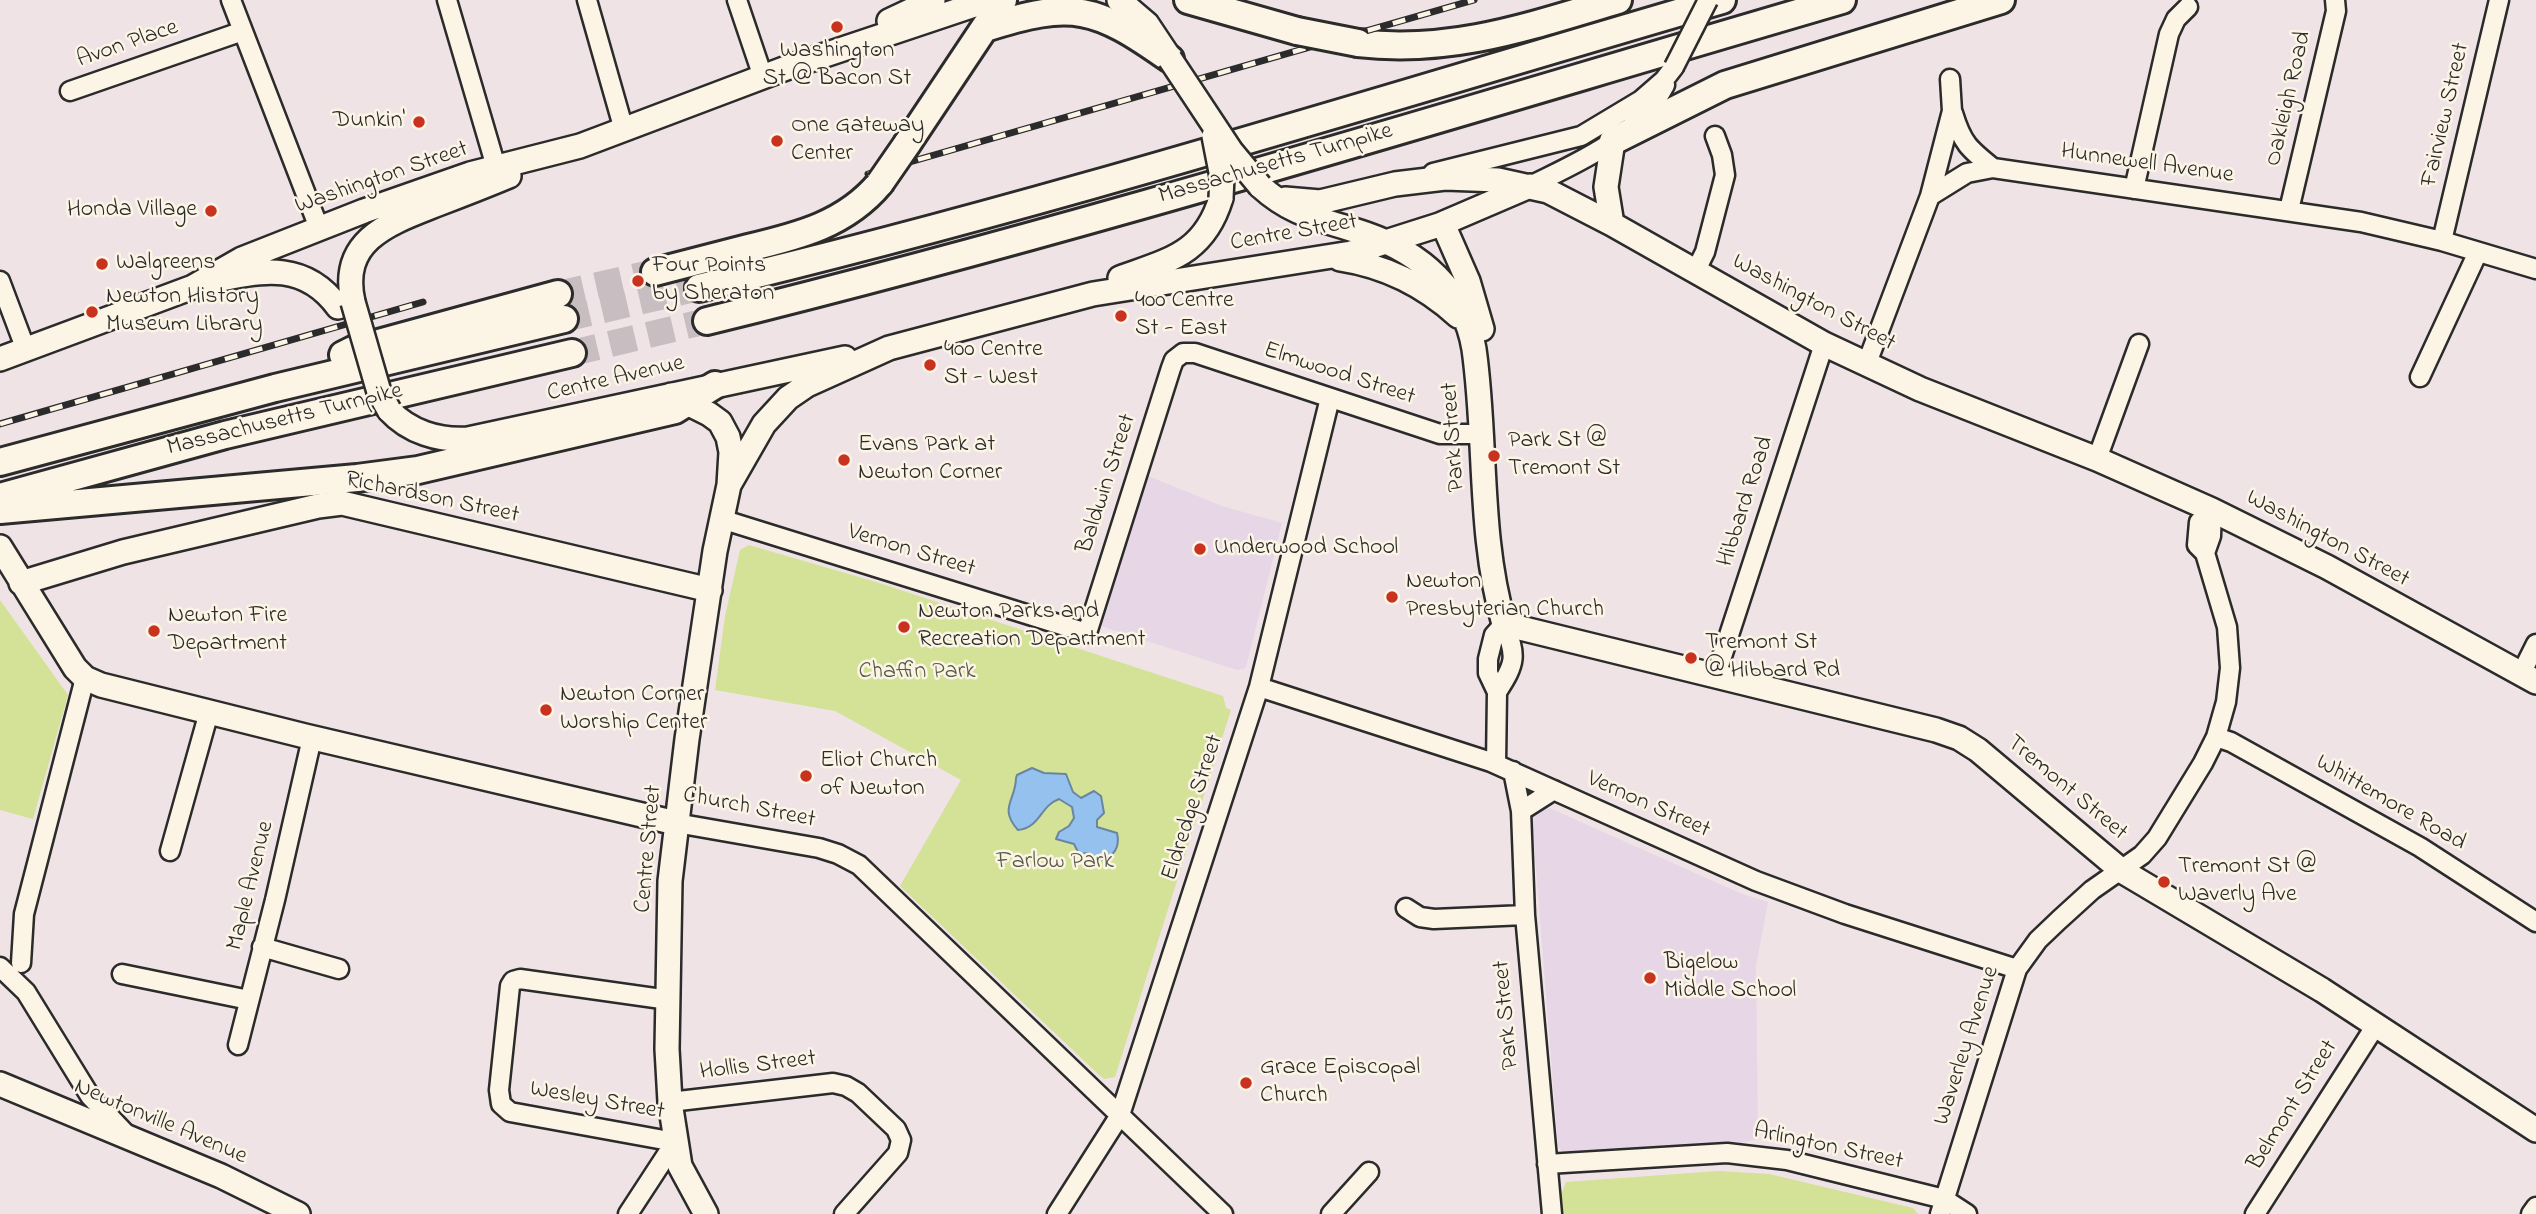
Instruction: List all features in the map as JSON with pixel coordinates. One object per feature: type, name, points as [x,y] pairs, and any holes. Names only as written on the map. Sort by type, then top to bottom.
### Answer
[{"type":"highway","points":[[655,272],[812,231],[837,220],[853,209],[880,183],[1003,0]]},
{"type":"highway","points":[[1188,0],[1297,31],[1358,43],[1404,47],[1461,42],[1517,30],[1618,0]]},
{"type":"highway","points":[[1222,0],[1260,21]]},
{"type":"highway","name":"Massachusetts Turnpike","points":[[699,288],[991,213],[1722,0]]},
{"type":"highway","name":"Massachusetts Turnpike","points":[[707,321],[1040,234],[1842,0]]},
{"type":"highway","points":[[1613,141],[1725,85],[2001,0]]},
{"type":"highway","points":[[985,28],[1040,9],[1083,10],[1120,25],[1170,59]]},
{"type":"highway","name":"Massachusetts Turnpike","points":[[0,462],[561,307]]},
{"type":"highway","name":"Massachusetts Turnpike","points":[[0,497],[258,427],[572,352]]},
{"type":"highway","points":[[0,510],[357,478],[418,470],[675,410],[679,399],[715,385]]},
{"type":"main road","name":"Washington Street","points":[[789,67],[933,0]]},
{"type":"main road","name":"Washington Street","points":[[0,359],[193,286],[242,259],[319,228],[457,178],[580,146],[789,67],[989,0]]},
{"type":"main road","name":"Washington Street","points":[[1119,0],[1147,24],[1238,161],[1260,186],[1283,199],[1310,203],[1395,184],[1434,178],[1467,177],[1548,191],[1696,270],[1824,344],[1948,401],[2097,459],[2212,510],[2328,567],[2528,678]]},
{"type":"main road","points":[[1132,0],[1147,24]]},
{"type":"main road","name":"Centre Street","points":[[1058,301],[1183,254],[1204,234],[1221,198],[1222,177],[1212,123]]},
{"type":"main road","points":[[1612,224],[1606,187],[1613,141]]},
{"type":"main road","name":"Centre Avenue","points":[[580,146],[408,216],[378,231],[362,247],[353,264],[345,305],[376,385],[389,410],[402,422],[418,431],[459,440],[679,399]]},
{"type":"main road","name":"Park Street","points":[[1260,186],[1293,210],[1388,242],[1413,256],[1441,279],[1459,303],[1470,329],[1478,380],[1490,552],[1496,597],[1504,624]]},
{"type":"main road","name":"Centre Street","points":[[729,485],[765,424],[789,398],[807,385],[889,348],[1058,301],[1154,283],[1326,258],[1443,224],[1530,186]]},
{"type":"main road","points":[[1443,224],[1468,281],[1480,317],[1483,348],[1478,380]]},
{"type":"main road","points":[[1326,258],[1363,264],[1410,280],[1442,302],[1470,329]]},
{"type":"main road","points":[[193,286],[244,275],[273,272],[294,274],[320,286],[345,305]]},
{"type":"main road","name":"Centre Avenue","points":[[715,385],[889,348]]},
{"type":"main road","name":"Centre Street","points":[[679,399],[712,416],[727,434],[731,452],[729,485],[710,590],[670,881],[667,1049],[670,1102],[680,1166],[706,1214]]},
{"type":"main road","name":"Richardson Street","points":[[21,583],[123,552],[318,506],[342,503],[710,590]]},
{"type":"main road","points":[[0,547],[71,661],[85,677]]},
{"type":"main road","name":"Tremont Street","points":[[1504,624],[1936,730],[1959,738],[1978,750],[2122,871],[2295,974],[2536,1130]]},
{"type":"main road","name":"Church Street","points":[[85,677],[101,685],[312,738],[676,822]]},
{"type":"main road","name":"Newtonville Avenue","points":[[0,1084],[221,1176],[298,1214]]},
{"type":"street","points":[[230,0],[319,228]]},
{"type":"street","points":[[447,0],[496,167]]},
{"type":"street","points":[[587,0],[624,130]]},
{"type":"street","points":[[737,0],[763,77]]},
{"type":"street","points":[[1530,186],[1613,141],[1636,124],[1652,107],[1708,0]]},
{"type":"street","name":"Oakleigh Road","points":[[2289,210],[2336,11],[2334,0]]},
{"type":"street","name":"Fairview Street","points":[[2442,241],[2499,0]]},
{"type":"street","points":[[2134,189],[2169,34],[2176,19],[2188,7]]},
{"type":"street","name":"Avon Place","points":[[70,91],[243,31]]},
{"type":"street","points":[[1395,184],[1581,135],[1641,100],[1664,80],[1674,67]]},
{"type":"street","points":[[1950,79],[1952,111],[1960,136],[1974,153],[1993,168]]},
{"type":"street","points":[[1867,363],[1930,196],[1952,111]]},
{"type":"street","points":[[1696,270],[1706,247],[1725,175],[1723,155],[1715,135]]},
{"type":"street","name":"Hunnewell Avenue","points":[[1930,196],[1967,173],[1993,168],[2289,210],[2388,228],[2536,268]]},
{"type":"street","points":[[2420,377],[2478,252]]},
{"type":"street","points":[[0,281],[26,350]]},
{"type":"street","name":"Hibbard Road","points":[[1716,675],[1824,344]]},
{"type":"street","points":[[2097,459],[2139,344]]},
{"type":"street","name":"Elmwood Street","points":[[1178,356],[1195,353],[1440,434],[1481,434]]},
{"type":"street","name":"Baldwin Street","points":[[1087,634],[1178,356]]},
{"type":"street","name":"Eldredge Street","points":[[1057,1214],[1120,1115],[1259,687],[1330,398]]},
{"type":"street","name":"Waverley Avenue","points":[[1942,1207],[2017,969],[2038,940],[2059,920],[2092,890],[2142,855],[2157,838],[2216,737],[2226,702],[2230,668],[2227,627],[2205,553],[2211,536],[2212,510]]},
{"type":"street","name":"Vernon Street","points":[[721,519],[1087,634]]},
{"type":"street","name":"Park Street","points":[[1497,692],[1510,671],[1514,652],[1504,624],[1494,635],[1488,659],[1488,673],[1497,692],[1504,768],[1521,811],[1525,915],[1552,1214]]},
{"type":"street","points":[[2528,678],[2536,644]]},
{"type":"street","points":[[21,963],[24,914],[85,677]]},
{"type":"street","name":"Vernon Street","points":[[1259,687],[1504,768],[1779,890],[2017,969]]},
{"type":"street","points":[[170,851],[209,712]]},
{"type":"street","name":"Whittemore Road","points":[[2216,737],[2231,742],[2420,847],[2536,922]]},
{"type":"street","name":"Maple Avenue","points":[[238,1045],[312,738]]},
{"type":"street","points":[[1521,811],[1554,790]]},
{"type":"street","name":"Church Street","points":[[676,822],[819,848],[859,865],[1223,1214]]},
{"type":"street","points":[[1406,908],[1420,917],[1434,919],[1525,915]]},
{"type":"street","points":[[262,947],[339,969]]},
{"type":"street","points":[[0,967],[17,981],[35,1005],[90,1096],[130,1138]]},
{"type":"street","points":[[122,974],[249,1000]]},
{"type":"street","name":"Wesley Street","points":[[669,1000],[520,979],[513,981],[510,986],[499,1090],[501,1104],[510,1112],[675,1142]]},
{"type":"street","name":"Belmont Street","points":[[2255,1214],[2376,1025]]},
{"type":"street","name":"Hollis Street","points":[[670,1102],[833,1083],[858,1093],[896,1129],[901,1140],[898,1153],[844,1214]]},
{"type":"street","points":[[0,1095],[29,1097]]},
{"type":"street","points":[[628,1214],[675,1142]]},
{"type":"street","name":"Arlington Street","points":[[1547,1164],[1747,1154],[1787,1160],[1967,1214]]},
{"type":"street","points":[[1331,1214],[1369,1172]]},
{"type":"street","points":[[2532,1214],[2536,1207]]},
{"type":"shaded area","name":"Underwood School","points":[[1148,476],[1222,506],[1282,523],[1246,667],[1243,669],[1237,670],[1101,626]]},
{"type":"shaded area","name":"Bigelow Middle School","points":[[1538,806],[1545,806],[1742,894],[1768,902],[1756,966],[1758,1139],[1740,1143],[1567,1152],[1558,1146],[1532,818],[1533,810]]},
{"type":"green space","name":"Farlow Park","points":[[749,545],[876,582],[1223,696],[1226,708],[1231,710],[1115,1077],[1104,1079],[1098,1074],[900,886],[961,780],[835,711],[715,690],[725,616],[740,550]]},
{"type":"green space","points":[[0,600],[68,695],[33,819],[0,810]]},
{"type":"green space","points":[[1718,1171],[1769,1174],[1913,1208],[1918,1214],[1563,1214],[1561,1195],[1566,1182]]},
{"type":"water","points":[[1032,768],[1044,773],[1066,774],[1073,792],[1081,798],[1094,791],[1101,796],[1104,813],[1097,820],[1097,827],[1117,833],[1118,838],[1116,850],[1111,856],[1103,860],[1088,853],[1079,854],[1074,844],[1056,839],[1059,832],[1069,826],[1074,818],[1072,807],[1059,799],[1031,825],[1018,830],[1009,816],[1010,804],[1017,775]]},
{"type":"tunnel","points":[[558,294],[655,272]]},
{"type":"tunnel","points":[[564,319],[699,288]]},
{"type":"tunnel","points":[[572,353],[707,321]]},
{"type":"railway","points":[[868,174],[1474,0]]},
{"type":"railway","points":[[0,424],[423,302]]},
{"type":"place","name":"Washington St @ Bacon St","points":[[837,27]]},
{"type":"place","name":"Dunkin'","points":[[419,122]]},
{"type":"place","name":"One Gateway Center","points":[[777,141]]},
{"type":"place","name":"Honda Village","points":[[211,211]]},
{"type":"place","name":"Walgreens","points":[[102,264]]},
{"type":"place","name":"Four Points by Sheraton","points":[[638,281]]},
{"type":"place","name":"Newton History Museum Library","points":[[92,312]]},
{"type":"place","name":"400 Centre St - East","points":[[1121,316]]},
{"type":"place","name":"400 Centre St - West","points":[[930,365]]},
{"type":"place","name":"Park St @ Tremont St","points":[[1494,456]]},
{"type":"place","name":"Evans Park at Newton Corner","points":[[844,460]]},
{"type":"place","name":"Underwood School","points":[[1200,549]]},
{"type":"place","name":"Newton Presbyterian Church","points":[[1392,597]]},
{"type":"place","name":"Newton Parks and Recreation Department","points":[[904,627]]},
{"type":"place","name":"Newton Fire Department","points":[[154,631]]},
{"type":"place","name":"Tremont St @ Hibbard Rd","points":[[1691,658]]},
{"type":"place","name":"Newton Corner Worship Center","points":[[546,710]]},
{"type":"place","name":"Eliot Church of Newton","points":[[806,776]]},
{"type":"place","name":"Tremont St @ Waverly Ave","points":[[2164,882]]},
{"type":"place","name":"Bigelow Middle School","points":[[1650,978]]},
{"type":"place","name":"Grace Episcopal Church","points":[[1246,1083]]},
{"type":"park label","name":"Chaffin Park","points":[[917,673]]}]
